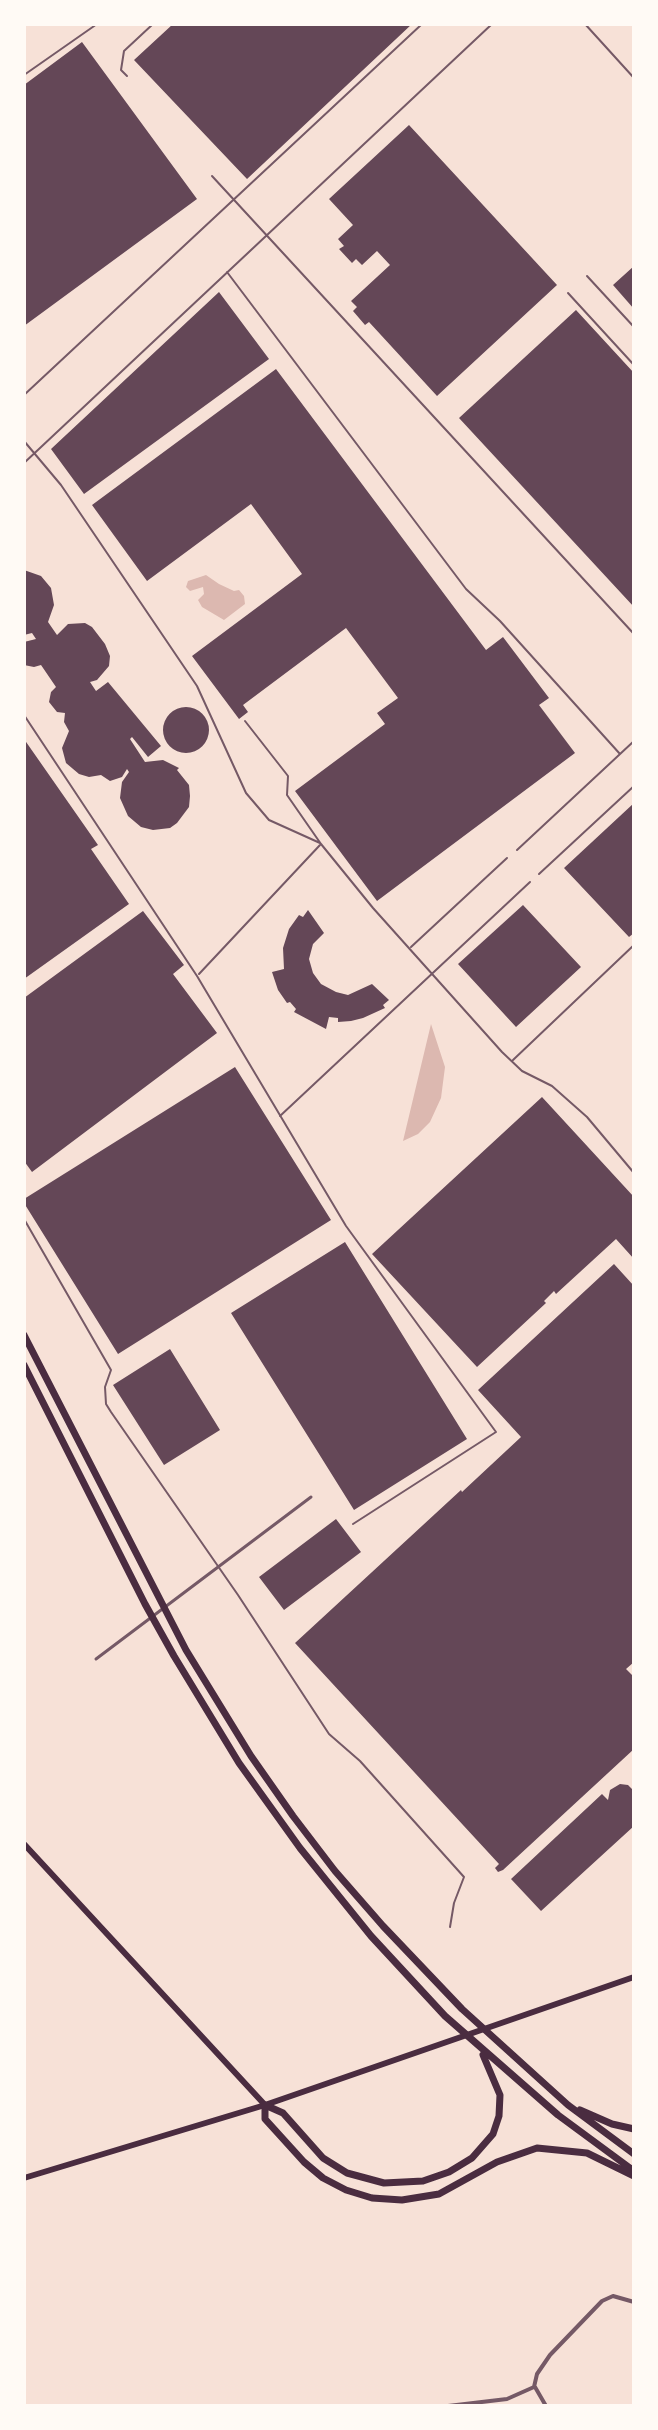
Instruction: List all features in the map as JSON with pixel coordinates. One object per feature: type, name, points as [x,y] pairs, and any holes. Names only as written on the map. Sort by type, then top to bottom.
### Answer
[{"type":"highway","points":[[24,1335],[186,1650],[251,1756],[335,1871],[462,2009],[568,2105],[634,2154]]},
{"type":"highway","points":[[24,1365],[145,1604],[239,1763],[323,1878],[380,1946],[484,2053],[634,2173]]},
{"type":"highway","points":[[484,2053],[500,2095],[499,2116],[493,2134],[472,2158],[449,2172],[423,2181],[384,2183],[347,2173],[323,2158],[283,2113],[265,2105],[265,2119],[313,2170],[346,2190],[372,2198],[402,2200],[439,2194],[497,2162],[537,2148],[587,2153],[634,2173]]},
{"type":"highway","points":[[568,2105],[612,2124],[634,2129]]},
{"type":"main road","points":[[24,1844],[265,2105]]},
{"type":"main road","points":[[24,2178],[265,2105],[634,1977]]},
{"type":"street","points":[[96,1659],[311,1497]]},
{"type":"street","points":[[546,2406],[534,2387],[537,2374],[550,2355],[602,2301],[613,2296],[634,2302]]},
{"type":"street","points":[[448,2406],[507,2399],[534,2387]]},
{"type":"lane","points":[[24,75],[97,24]]},
{"type":"lane","points":[[127,76],[121,70],[124,51],[153,24]]},
{"type":"lane","points":[[24,395],[422,24]]},
{"type":"lane","points":[[24,463],[492,24]]},
{"type":"lane","points":[[585,24],[634,78]]},
{"type":"lane","points":[[212,176],[634,634]]},
{"type":"lane","points":[[226,271],[466,589],[500,621],[620,754]]},
{"type":"lane","points":[[587,276],[634,327]]},
{"type":"lane","points":[[568,293],[634,365]]},
{"type":"lane","points":[[24,441],[61,485],[197,686],[246,793],[269,820],[321,844]]},
{"type":"lane","points":[[24,715],[197,976],[346,1226],[496,1432],[353,1524]]},
{"type":"lane","points":[[245,721],[288,776],[287,795],[321,844],[410,948],[511,1061],[522,1071],[552,1086],[587,1117],[634,1173]]},
{"type":"lane","points":[[517,850],[634,741]]},
{"type":"lane","points":[[539,874],[634,786]]},
{"type":"lane","points":[[197,976],[321,844]]},
{"type":"lane","points":[[410,948],[507,858]]},
{"type":"lane","points":[[279,1117],[530,882]]},
{"type":"lane","points":[[511,1061],[634,945]]},
{"type":"lane","points":[[24,1219],[111,1370],[106,1378],[105,1396],[111,1412],[238,1595],[329,1734],[360,1761],[464,1877],[454,1903],[450,1927]]},
{"type":"shaded area","points":[[206,575],[234,591],[239,590],[245,604],[224,620],[202,607],[198,600],[204,594],[203,587],[190,591],[186,587],[188,581]]},
{"type":"shaded area","points":[[431,1024],[445,1067],[441,1098],[430,1122],[418,1134],[403,1141]]},
{"type":"building","points":[[173,24],[412,24],[247,179],[134,60]]},
{"type":"building","points":[[82,42],[197,199],[24,326],[24,85]]},
{"type":"building","points":[[409,125],[557,285],[437,396],[369,322],[365,325],[353,311],[357,307],[351,301],[390,265],[377,251],[362,265],[356,259],[352,263],[339,249],[344,246],[338,239],[353,225],[329,199]]},
{"type":"building","points":[[634,266],[634,309],[613,285]]},
{"type":"building","points":[[219,292],[269,359],[84,494],[51,449]]},
{"type":"building","points":[[576,310],[634,373],[634,607],[459,418]]},
{"type":"building","points":[[276,369],[486,650],[503,637],[549,698],[539,705],[575,753],[377,901],[295,791],[385,724],[377,713],[398,698],[346,628],[243,705],[248,712],[239,719],[192,656],[302,574],[251,504],[147,581],[92,505]]},
{"type":"building","points":[[24,570],[41,576],[51,588],[54,605],[48,622],[57,635],[68,624],[85,623],[105,644],[110,656],[109,666],[97,680],[90,682],[96,691],[108,682],[161,746],[148,757],[132,737],[130,739],[145,762],[163,760],[179,768],[177,770],[189,785],[189,807],[170,828],[153,830],[141,827],[128,816],[120,798],[122,782],[129,772],[127,769],[122,777],[110,781],[101,775],[89,777],[79,774],[66,763],[62,748],[69,731],[64,722],[65,713],[57,712],[49,702],[51,692],[56,687],[41,665],[24,665],[24,642],[36,639],[32,633],[24,635]]},
{"type":"building","points":[[186,707],[202,714],[209,730],[202,746],[186,753],[170,746],[163,730],[170,714]]},
{"type":"building","points":[[24,739],[98,845],[91,849],[129,904],[24,979]]},
{"type":"building","points":[[634,803],[634,933],[629,937],[564,868]]},
{"type":"building","points":[[523,905],[581,967],[516,1027],[458,964]]},
{"type":"building","points":[[308,910],[324,933],[313,944],[309,959],[313,973],[321,984],[348,995],[372,984],[389,1000],[383,1005],[385,1008],[351,1021],[338,1022],[338,1018],[329,1017],[326,1029],[294,1012],[296,1009],[290,1002],[287,1003],[278,990],[272,972],[284,969],[283,948],[289,929],[299,915],[303,917]]},
{"type":"building","points":[[143,911],[184,965],[173,974],[217,1033],[32,1172],[24,1161],[24,998]]},
{"type":"building","points":[[235,1067],[331,1220],[118,1354],[24,1199]]},
{"type":"building","points":[[542,1097],[634,1197],[634,1259],[616,1239],[556,1294],[554,1291],[544,1301],[546,1303],[477,1367],[372,1254]]},
{"type":"building","points":[[345,1242],[467,1439],[354,1510],[231,1313]]},
{"type":"building","points":[[614,1264],[634,1286],[634,1662],[626,1669],[634,1677],[634,1749],[498,1872],[495,1868],[499,1864],[295,1643],[521,1437],[478,1390]]},
{"type":"building","points":[[170,1349],[220,1430],[164,1465],[113,1385]]},
{"type":"building","points":[[336,1519],[361,1552],[284,1610],[259,1577]]},
{"type":"building","points":[[620,1784],[628,1785],[634,1791],[634,1826],[541,1911],[511,1879],[602,1794],[608,1800],[610,1790]]}]
